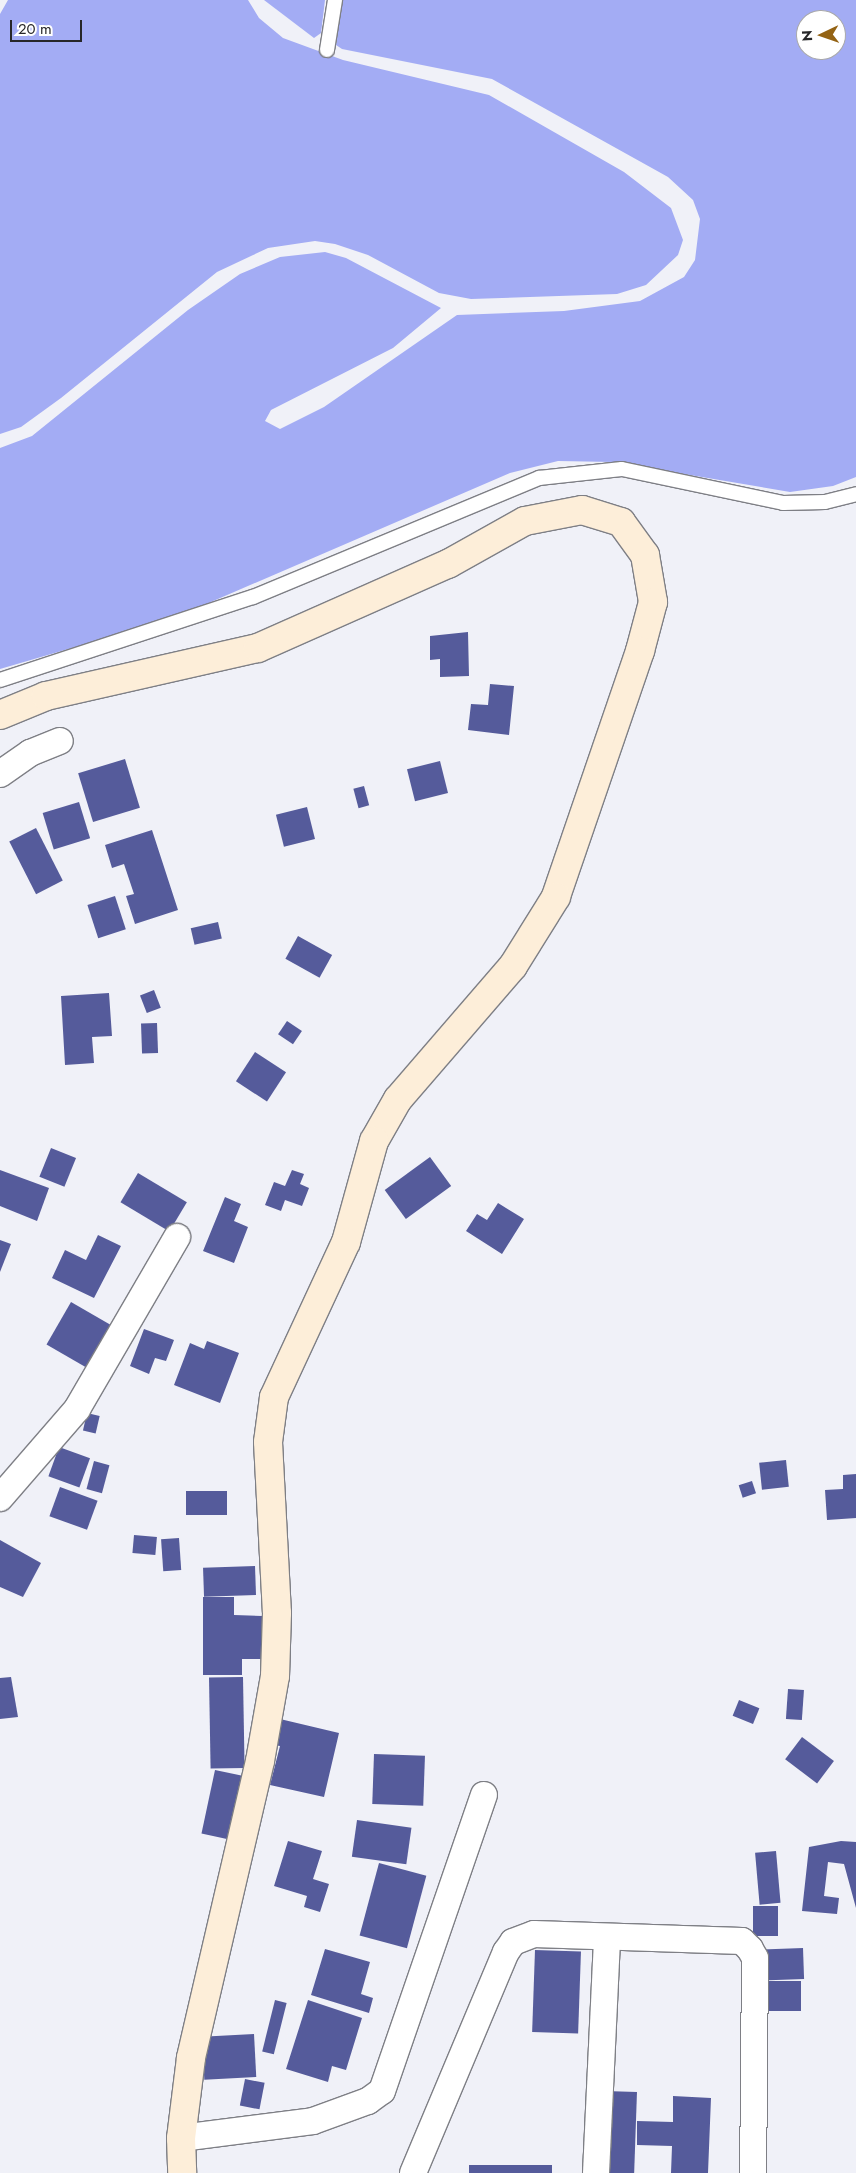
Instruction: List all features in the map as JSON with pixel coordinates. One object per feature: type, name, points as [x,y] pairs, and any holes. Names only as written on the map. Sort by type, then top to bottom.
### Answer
[{"type":"street","points":[[0,715],[46,696],[258,648],[448,564],[525,521],[582,510],[621,522],[645,555],[653,602],[640,651],[556,897],[513,966],[398,1099],[374,1141],[346,1242],[274,1398],[268,1442],[277,1612],[275,1676],[260,1761],[191,2058],[181,2138],[182,2173]]},
{"type":"street","points":[[0,774],[30,753],[60,741]]},
{"type":"street","points":[[0,1498],[77,1409],[177,1237]]},
{"type":"street","points":[[181,2138],[313,2121],[368,2101],[382,2090],[484,1795]]},
{"type":"street","points":[[413,2173],[513,1942],[534,1934],[742,1941],[750,1949],[755,1958],[752,2173]]},
{"type":"street","points":[[596,2173],[607,1937]]},
{"type":"lane","points":[[327,50],[335,0]]},
{"type":"lane","points":[[0,680],[253,597],[539,478],[622,469],[783,503],[825,502],[856,494]]},
{"type":"shaded area","points":[[8,0],[248,0],[259,18],[283,38],[343,60],[489,95],[624,172],[671,208],[683,240],[678,255],[646,285],[617,294],[471,299],[439,293],[368,255],[335,244],[315,241],[268,248],[217,272],[61,398],[21,427],[0,434],[0,14]]},
{"type":"shaded area","points":[[264,0],[325,0],[321,33],[314,38]]},
{"type":"shaded area","points":[[342,0],[856,0],[856,477],[833,486],[790,492],[613,462],[558,461],[510,473],[174,618],[0,669],[0,448],[32,436],[188,310],[240,274],[280,257],[325,252],[346,258],[441,308],[393,348],[271,410],[265,421],[280,429],[324,407],[457,315],[564,311],[640,301],[684,277],[695,260],[700,219],[693,200],[668,177],[492,79],[342,49],[336,45]]},
{"type":"building","points":[[468,632],[469,676],[440,677],[440,659],[430,660],[430,636]]},
{"type":"building","points":[[490,684],[514,686],[509,735],[468,730],[471,704],[488,705]]},
{"type":"building","points":[[125,759],[140,808],[93,822],[78,773]]},
{"type":"building","points":[[440,761],[448,793],[415,801],[407,769]]},
{"type":"building","points":[[364,786],[369,805],[359,808],[353,789]]},
{"type":"building","points":[[79,802],[90,838],[54,849],[43,813]]},
{"type":"building","points":[[307,807],[315,839],[284,847],[276,815]]},
{"type":"building","points":[[36,828],[63,881],[36,894],[9,842]]},
{"type":"building","points":[[152,830],[178,910],[135,924],[126,896],[134,894],[124,864],[112,868],[105,845]]},
{"type":"building","points":[[115,896],[126,929],[98,938],[87,905]]},
{"type":"building","points":[[218,922],[222,939],[195,945],[191,928]]},
{"type":"building","points":[[298,936],[332,955],[320,978],[285,959]]},
{"type":"building","points":[[154,990],[161,1008],[147,1013],[140,995]]},
{"type":"building","points":[[109,993],[112,1036],[92,1037],[94,1063],[65,1065],[61,996]]},
{"type":"building","points":[[287,1021],[302,1031],[293,1044],[278,1034]]},
{"type":"building","points":[[157,1023],[158,1053],[142,1054],[141,1024]]},
{"type":"building","points":[[255,1052],[286,1072],[267,1102],[236,1081]]},
{"type":"building","points":[[51,1148],[76,1158],[64,1187],[39,1177]]},
{"type":"building","points":[[430,1157],[451,1186],[406,1219],[385,1190]]},
{"type":"building","points":[[0,1170],[49,1188],[37,1221],[0,1206]]},
{"type":"building","points":[[292,1170],[304,1174],[300,1184],[309,1188],[302,1206],[285,1200],[281,1211],[265,1205],[274,1182],[285,1186]]},
{"type":"building","points":[[138,1173],[187,1202],[169,1232],[120,1202]]},
{"type":"building","points":[[225,1197],[241,1204],[234,1221],[248,1227],[234,1263],[203,1251]]},
{"type":"building","points":[[498,1203],[524,1219],[502,1254],[466,1231],[477,1214],[487,1220]]},
{"type":"building","points":[[98,1235],[121,1246],[94,1298],[52,1278],[65,1250],[86,1260]]},
{"type":"building","points":[[0,1240],[11,1244],[0,1272]]},
{"type":"building","points":[[71,1302],[118,1329],[93,1371],[46,1344]]},
{"type":"building","points":[[144,1329],[174,1340],[166,1361],[155,1358],[149,1374],[130,1366]]},
{"type":"building","points":[[207,1341],[239,1353],[220,1403],[174,1385],[190,1343],[204,1349]]},
{"type":"building","points":[[87,1413],[100,1416],[96,1433],[83,1431]]},
{"type":"building","points":[[59,1447],[90,1458],[79,1487],[48,1476]]},
{"type":"building","points":[[786,1460],[789,1487],[762,1490],[759,1463]]},
{"type":"building","points":[[94,1461],[109,1465],[102,1493],[86,1489]]},
{"type":"building","points":[[856,1474],[856,1518],[827,1520],[825,1490],[843,1489],[843,1475]]},
{"type":"building","points":[[752,1481],[756,1493],[743,1498],[739,1485]]},
{"type":"building","points":[[60,1487],[98,1501],[87,1530],[49,1516]]},
{"type":"building","points":[[186,1491],[227,1491],[227,1515],[186,1515]]},
{"type":"building","points":[[134,1535],[157,1537],[155,1555],[132,1553]]},
{"type":"building","points":[[179,1538],[181,1570],[163,1571],[161,1539]]},
{"type":"building","points":[[0,1540],[41,1563],[23,1597],[0,1587]]},
{"type":"building","points":[[255,1566],[256,1595],[204,1597],[203,1568]]},
{"type":"building","points":[[203,1597],[234,1597],[234,1615],[262,1616],[262,1659],[242,1659],[242,1675],[203,1675]]},
{"type":"building","points":[[11,1677],[18,1717],[0,1719],[0,1678]]},
{"type":"building","points":[[243,1677],[245,1768],[211,1769],[209,1678]]},
{"type":"building","points":[[788,1689],[804,1690],[802,1720],[786,1719]]},
{"type":"building","points":[[739,1700],[759,1708],[753,1724],[733,1716]]},
{"type":"building","points":[[280,1719],[339,1733],[324,1797],[270,1785],[280,1746],[274,1745]]},
{"type":"building","points":[[802,1737],[834,1761],[817,1783],[785,1759]]},
{"type":"building","points":[[374,1754],[425,1756],[423,1806],[372,1804]]},
{"type":"building","points":[[215,1770],[247,1777],[234,1840],[201,1834]]},
{"type":"building","points":[[357,1820],[411,1828],[406,1864],[352,1857]]},
{"type":"building","points":[[288,1841],[322,1851],[313,1879],[329,1884],[320,1912],[304,1907],[307,1896],[274,1886]]},
{"type":"building","points":[[841,1841],[856,1842],[856,1908],[844,1864],[828,1862],[824,1896],[839,1898],[837,1914],[802,1911],[809,1847]]},
{"type":"building","points":[[776,1851],[781,1903],[760,1905],[755,1853]]},
{"type":"building","points":[[379,1863],[426,1876],[407,1948],[360,1935]]},
{"type":"building","points":[[753,1906],[778,1906],[778,1936],[753,1936]]},
{"type":"building","points":[[803,1948],[804,1979],[762,1980],[761,1949]]},
{"type":"building","points":[[325,1949],[370,1962],[361,1994],[373,1998],[369,2013],[311,1995]]},
{"type":"building","points":[[535,1950],[581,1952],[578,2034],[532,2032]]},
{"type":"building","points":[[760,1981],[801,1981],[801,2011],[760,2011]]},
{"type":"building","points":[[275,2000],[287,2003],[274,2054],[262,2051]]},
{"type":"building","points":[[308,2000],[362,2018],[346,2070],[332,2066],[328,2082],[286,2069]]},
{"type":"building","points":[[254,2034],[256,2077],[204,2080],[202,2037]]},
{"type":"building","points":[[245,2079],[265,2083],[259,2109],[240,2106]]},
{"type":"building","points":[[605,2091],[637,2092],[634,2173],[602,2173]]},
{"type":"building","points":[[673,2096],[711,2098],[708,2173],[671,2173],[672,2146],[637,2145],[637,2121],[673,2122]]},
{"type":"building","points":[[469,2165],[552,2165],[552,2173],[469,2173]]}]
